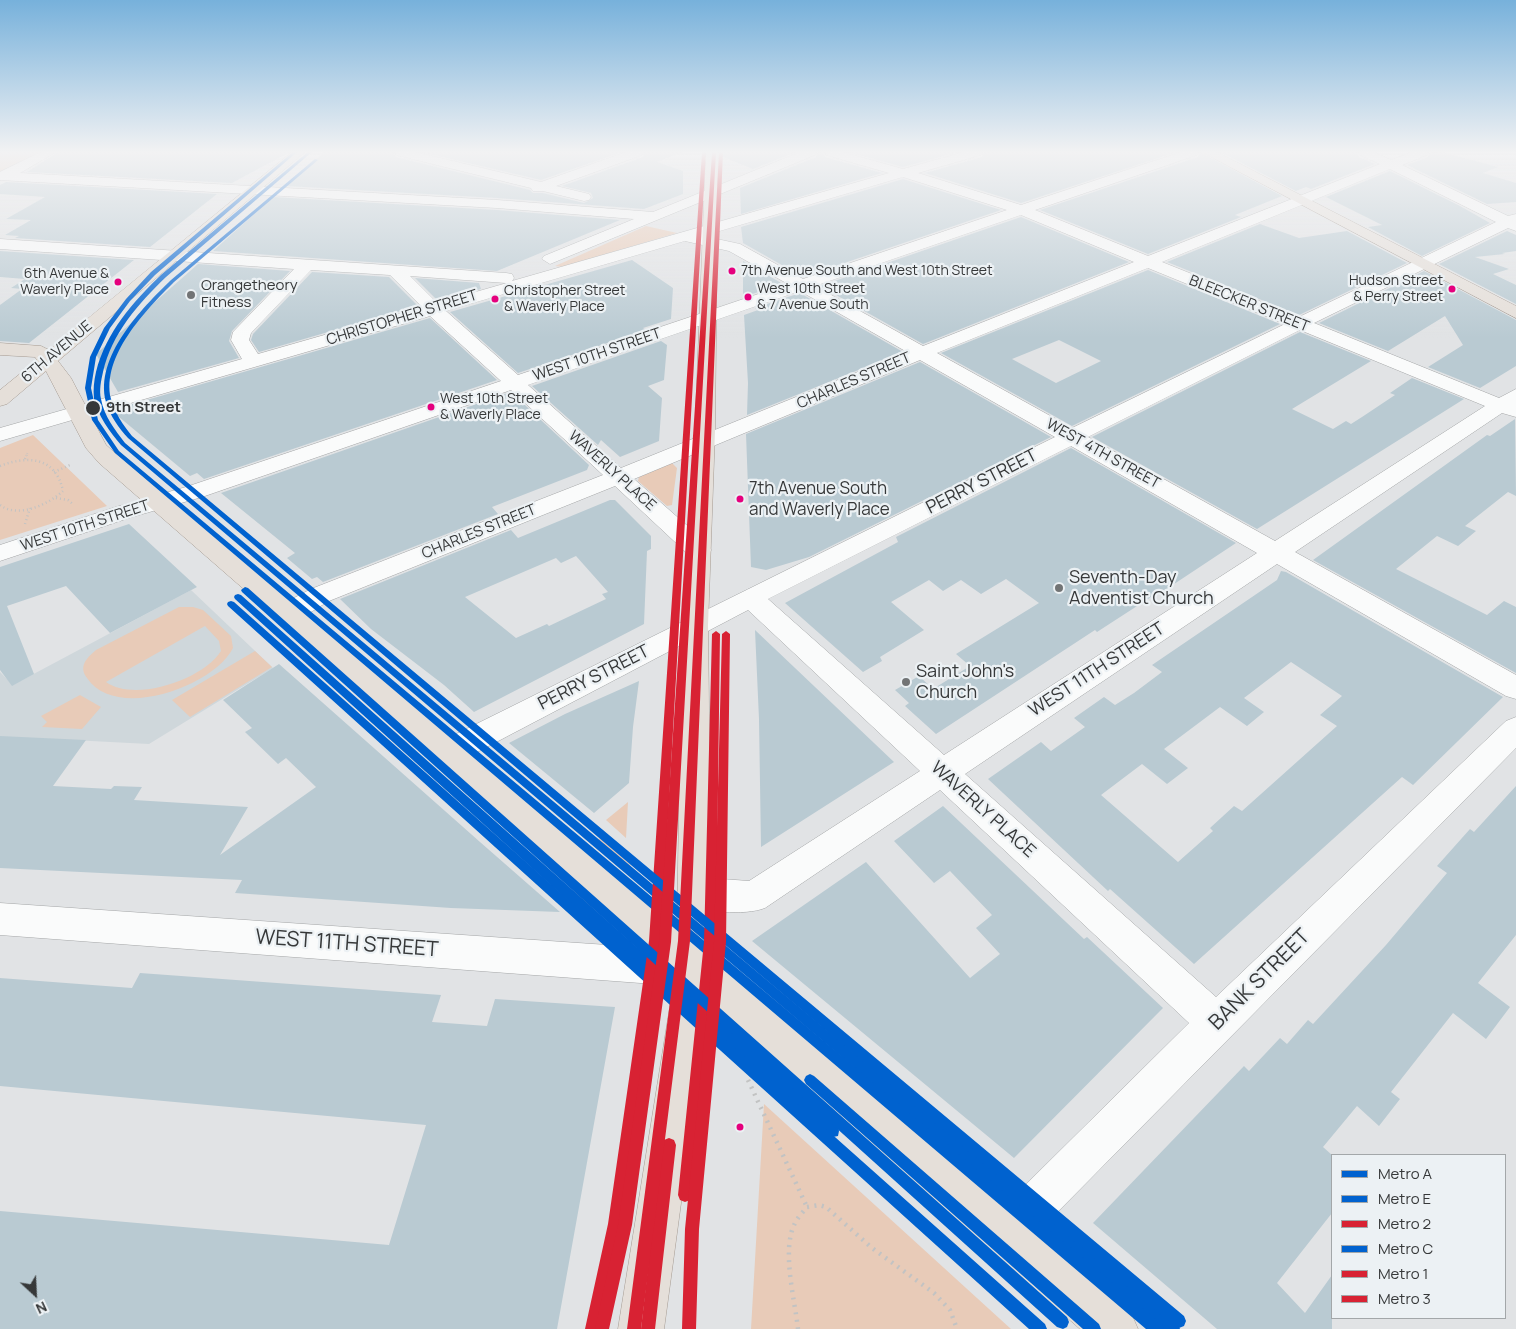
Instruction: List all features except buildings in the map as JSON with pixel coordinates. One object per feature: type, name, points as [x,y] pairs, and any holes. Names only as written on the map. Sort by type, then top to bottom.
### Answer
[{"type":"main road","name":"6TH AVENUE","points":[[0,400],[224,214]]},
{"type":"main road","points":[[641,1329],[694,970],[695,625],[704,443],[710,214]]},
{"type":"main road","points":[[1327,214],[1516,313]]},
{"type":"main road","points":[[0,349],[39,352],[61,378],[101,453],[451,751],[634,913],[694,970],[747,1011],[1115,1329]]},
{"type":"street","points":[[627,214],[653,216]]},
{"type":"street","name":"WEST 4TH STREET","points":[[645,214],[710,235],[804,285],[1516,688]]},
{"type":"street","points":[[434,309],[658,214]]},
{"type":"street","points":[[710,235],[776,214]]},
{"type":"street","name":"WEST 10TH STREET","points":[[0,553],[515,383],[1009,214]]},
{"type":"street","name":"BLEECKER STREET","points":[[1031,214],[1299,324],[1511,404]]},
{"type":"street","name":"CHARLES STREET","points":[[288,612],[320,595],[704,443],[1262,214]]},
{"type":"street","points":[[1496,214],[1513,222]]},
{"type":"street","name":"PERRY STREET","points":[[451,751],[695,625],[1420,263],[1438,257],[1513,222]]},
{"type":"street","name":"WEST 4TH STREET","points":[[682,237],[710,235]]},
{"type":"street","name":"CHRISTOPHER STREET","points":[[0,435],[682,237]]},
{"type":"street","points":[[0,244],[506,278]]},
{"type":"street","points":[[254,362],[240,340],[242,332],[309,264]]},
{"type":"street","name":"WAVERLY PLACE","points":[[394,269],[434,309],[699,550]]},
{"type":"street","name":"WEST 11TH STREET","points":[[694,894],[753,897],[1277,552],[1511,404]]},
{"type":"street","name":"WAVERLY PLACE","points":[[751,598],[1216,1023]]},
{"type":"street","name":"BANK STREET","points":[[1006,1234],[1216,1023],[1516,729]]},
{"type":"street","name":"WEST 11TH STREET","points":[[0,919],[694,970]]},
{"type":"path","points":[[26,459],[28,452]]},
{"type":"path","points":[[0,466],[33,458],[42,462],[63,483],[63,491],[47,505],[6,509],[0,504]]},
{"type":"path","points":[[54,472],[70,465]]},
{"type":"path","points":[[56,498],[68,500],[74,505]]},
{"type":"path","points":[[25,525],[30,508]]},
{"type":"path","points":[[748,1080],[807,1207]]},
{"type":"path","points":[[798,1329],[792,1289],[791,1250],[794,1225],[807,1207],[819,1205],[826,1207],[872,1248],[934,1293],[950,1310],[957,1329]]},
{"type":"shaded area","points":[[646,226],[677,233],[562,267],[555,266]]},
{"type":"shaded area","points":[[33,435],[107,506],[0,540],[0,448]]},
{"type":"shaded area","points":[[672,463],[677,468],[672,505],[667,506],[638,481],[639,477]]},
{"type":"shaded area","points":[[191,590],[273,668],[149,744],[33,738],[0,780],[0,672],[13,685]]},
{"type":"shaded area","points":[[179,607],[193,607],[203,610],[231,636],[233,648],[222,662],[206,675],[186,686],[164,694],[141,698],[119,697],[101,691],[87,678],[83,670],[85,662],[96,650]],"holes":[[[205,626],[219,641],[221,651],[200,671],[185,679],[151,689],[134,690],[119,688],[106,682]]]},
{"type":"shaded area","points":[[255,651],[272,667],[190,717],[172,700]]},
{"type":"shaded area","points":[[80,695],[101,707],[82,729],[42,727],[47,722],[41,716]]},
{"type":"shaded area","points":[[628,802],[626,838],[606,820]]},
{"type":"shaded area","points":[[600,838],[631,865],[627,869],[594,842]]},
{"type":"shaded area","points":[[555,879],[568,891],[578,892],[597,908],[587,913],[550,883]]},
{"type":"shaded area","points":[[764,1104],[1011,1329],[751,1329]]},
{"type":"metro line","name":"E","points":[[222,214],[153,274],[128,300],[107,328],[93,357],[88,388],[95,420],[117,452],[1157,1329]]},
{"type":"metro line","name":"A","points":[[237,214],[145,294],[113,335],[103,358],[97,383],[97,392],[100,408],[123,444],[1173,1329]]},
{"type":"metro line","name":"C","points":[[253,214],[153,300],[121,341],[111,363],[107,393],[114,414],[130,437],[1179,1321]]},
{"type":"metro line","name":"2","points":[[592,1329],[615,1224],[655,941],[700,214]]},
{"type":"metro line","name":"1","points":[[602,1329],[625,1225],[665,942],[710,214]]},
{"type":"metro line","name":"3","points":[[634,1329],[684,941],[718,214]]},
{"type":"metro line","name":"C","points":[[245,590],[1062,1322]]},
{"type":"metro line","name":"A","points":[[238,597],[833,1131]]},
{"type":"metro line","name":"E","points":[[231,604],[1040,1329]]},
{"type":"metro line","name":"2","points":[[685,1195],[710,942],[716,634]]},
{"type":"metro line","name":"1","points":[[689,1329],[692,1229],[720,942],[726,634]]},
{"type":"metro line","name":"A","points":[[810,1080],[1094,1329]]},
{"type":"metro line","name":"2","points":[[648,1329],[669,1145]]},
{"type":"place","name":"7th Avenue South and West 10th Street","points":[[732,271]]},
{"type":"place","name":"6th Avenue & Waverly Place","points":[[118,282]]},
{"type":"place","name":"Hudson Street & Perry Street","points":[[1452,289]]},
{"type":"place","name":"Orangetheory Fitness","points":[[191,295]]},
{"type":"place","name":"West 10th Street & 7 Avenue South","points":[[748,297]]},
{"type":"place","name":"Christopher Street & Waverly Place","points":[[495,299]]},
{"type":"place","name":"West 10th Street & Waverly Place","points":[[431,407]]},
{"type":"place","name":"9th Street","points":[[93,408]]},
{"type":"place","name":"7th Avenue South and Waverly Place","points":[[740,499]]},
{"type":"place","name":"Seventh-Day Adventist Church","points":[[1059,588]]},
{"type":"place","name":"Saint John's Church","points":[[906,682]]}]
